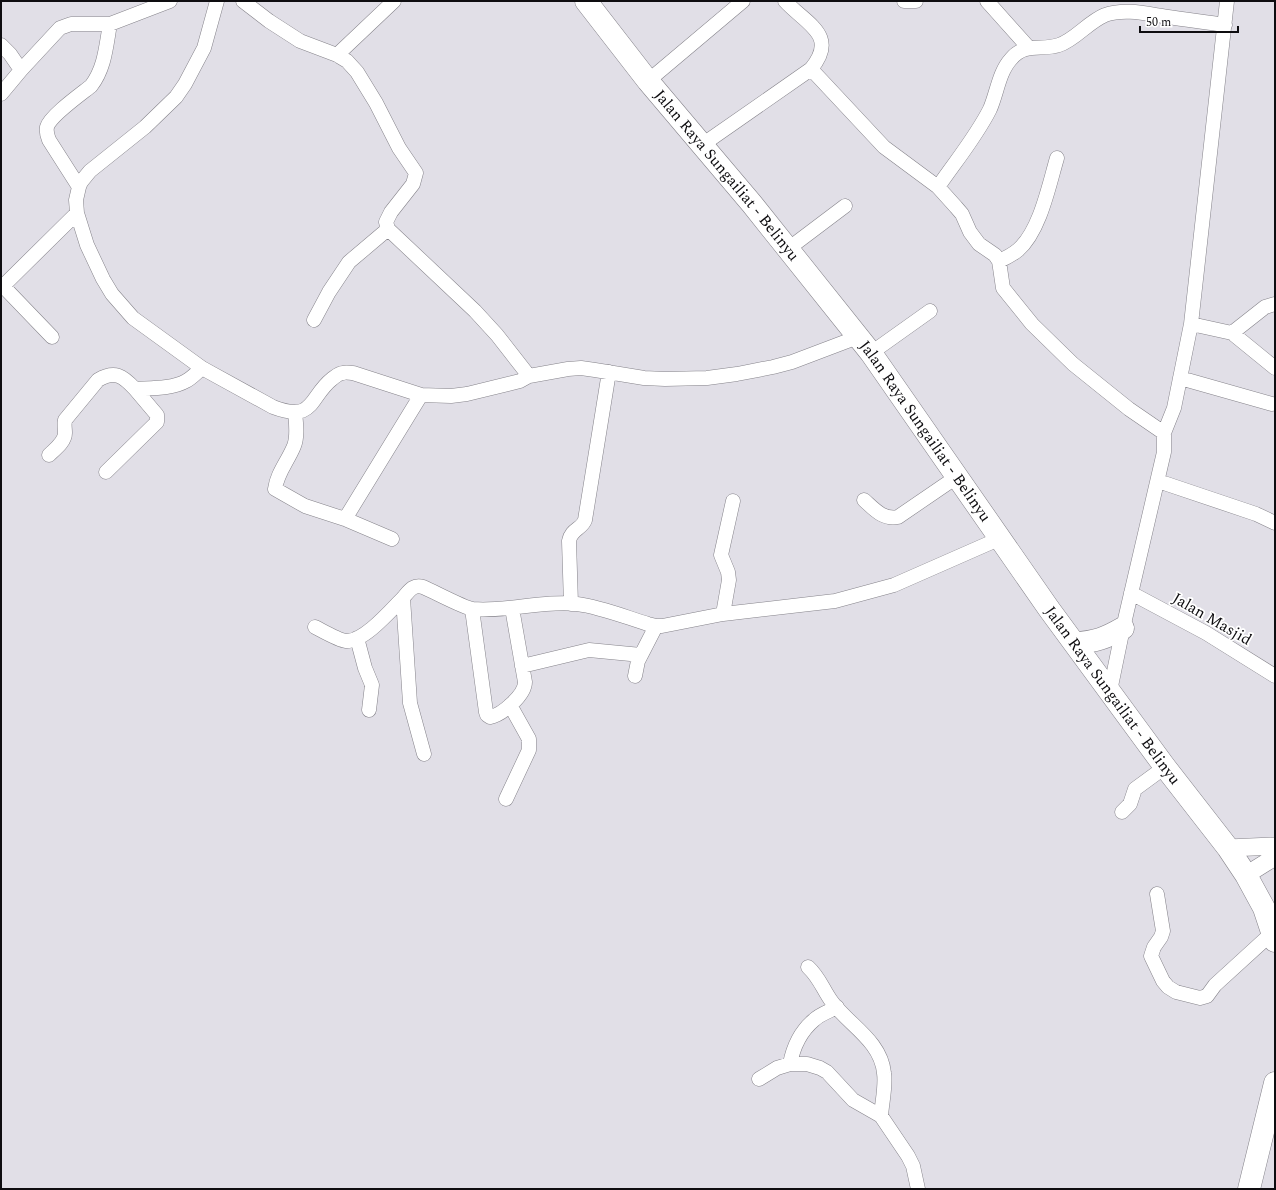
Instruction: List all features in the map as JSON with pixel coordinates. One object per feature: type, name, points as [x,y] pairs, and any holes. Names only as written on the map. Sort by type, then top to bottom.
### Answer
[{"type":"highway","name":"Jalan Raya Sungailiat - Belinyu","points":[[586,1],[648,81],[752,204],[865,345],[1050,609],[1165,767],[1228,848],[1246,875],[1264,908],[1274,937]]},
{"type":"highway","points":[[1075,643],[1095,641],[1123,628]]},
{"type":"highway","points":[[1249,1189],[1275,1083]]},
{"type":"street","points":[[1,94],[60,28],[71,24],[110,24],[170,1]]},
{"type":"street","points":[[217,1],[204,48],[186,84],[176,97],[145,128],[90,172],[81,182],[76,200],[77,213],[87,245],[103,279],[112,294],[142,326],[202,368],[281,411],[303,411],[311,406],[329,382],[337,375],[343,373],[352,373],[421,395],[451,396],[466,394],[520,381],[529,376],[581,368],[644,378],[665,379],[706,378],[737,374],[865,345],[930,311]]},
{"type":"street","points":[[243,1],[262,17],[300,41],[347,60],[357,72],[376,103],[399,148],[416,173],[413,184],[391,212],[386,222],[388,229],[475,311],[497,335],[529,376]]},
{"type":"street","points":[[337,55],[394,1]]},
{"type":"street","points":[[648,81],[742,1]]},
{"type":"street","points":[[702,145],[811,69],[820,55],[822,38],[814,28],[785,1]]},
{"type":"street","points":[[904,1],[916,1]]},
{"type":"street","points":[[987,1],[1029,48]]},
{"type":"street","points":[[1110,691],[1131,593],[1158,481],[1164,452],[1164,432],[1174,408],[1191,324],[1227,1]]},
{"type":"street","points":[[938,187],[982,123],[990,108],[1000,79],[1008,62],[1017,53],[1029,48],[1051,47],[1062,44],[1096,20],[1117,12],[1137,12],[1225,25]]},
{"type":"street","points":[[79,187],[49,140],[47,128],[51,120],[91,86],[95,80],[102,67],[110,24]]},
{"type":"street","points":[[1,45],[10,54],[21,70]]},
{"type":"street","points":[[811,69],[884,147],[938,187],[956,207],[962,214],[970,232],[979,244],[991,252],[1000,261],[1003,288],[1032,324],[1073,364],[1129,409],[1164,432]]},
{"type":"street","points":[[1000,261],[1019,249],[1033,230],[1038,220],[1057,158]]},
{"type":"street","points":[[788,249],[845,206]]},
{"type":"street","points":[[52,337],[2,287],[77,213]]},
{"type":"street","points":[[314,320],[329,292],[349,262],[388,229]]},
{"type":"street","points":[[1232,332],[1265,307],[1275,304]]},
{"type":"street","points":[[1191,324],[1232,332],[1275,368]]},
{"type":"street","points":[[135,389],[180,384],[188,380],[202,368]]},
{"type":"street","points":[[571,604],[569,540],[571,534],[586,520],[609,372]]},
{"type":"street","points":[[49,455],[63,440],[65,434],[65,420],[98,380],[105,376],[119,376],[125,379],[135,389],[157,415],[157,422],[106,472]]},
{"type":"street","points":[[1180,378],[1272,404]]},
{"type":"street","points":[[345,519],[421,395]]},
{"type":"street","points":[[296,412],[294,445],[276,480],[275,489],[305,506],[345,519],[392,538]]},
{"type":"street","points":[[864,500],[884,516],[891,518],[898,517],[958,476]]},
{"type":"street","points":[[1158,481],[1256,514],[1275,523]]},
{"type":"street","points":[[723,614],[729,580],[722,555],[733,501]]},
{"type":"street","points":[[315,627],[344,641],[352,641],[371,628],[414,586],[418,585],[472,609],[571,604],[590,607],[656,626],[723,614],[835,601],[866,593],[912,578],[1001,538]]},
{"type":"street","name":"Jalan Masjid","points":[[1131,593],[1206,633],[1275,676]]},
{"type":"street","points":[[403,598],[410,703],[424,754]]},
{"type":"street","points":[[472,609],[487,715],[490,717],[495,716],[515,700],[525,685],[512,608]]},
{"type":"street","points":[[635,676],[641,655],[656,626]]},
{"type":"street","points":[[357,638],[365,668],[372,685],[369,710]]},
{"type":"street","points":[[522,666],[589,650],[641,655]]},
{"type":"street","points":[[506,799],[530,745],[529,738],[510,704]]},
{"type":"street","points":[[1122,812],[1130,804],[1135,789],[1165,767]]},
{"type":"street","points":[[1228,848],[1275,846]]},
{"type":"street","points":[[1246,875],[1275,857]]},
{"type":"street","points":[[1157,894],[1163,931],[1151,956],[1163,981],[1168,987],[1176,992],[1200,998],[1207,996],[1216,985],[1274,937]]},
{"type":"street","points":[[808,967],[820,980],[832,1002],[865,1035],[880,1059],[885,1073],[881,1116]]},
{"type":"street","points":[[790,1064],[794,1047],[815,1019],[837,1007]]},
{"type":"street","points":[[759,1079],[777,1068],[790,1064],[807,1064],[820,1068],[853,1100],[881,1116],[908,1156],[913,1166],[918,1189]]}]
